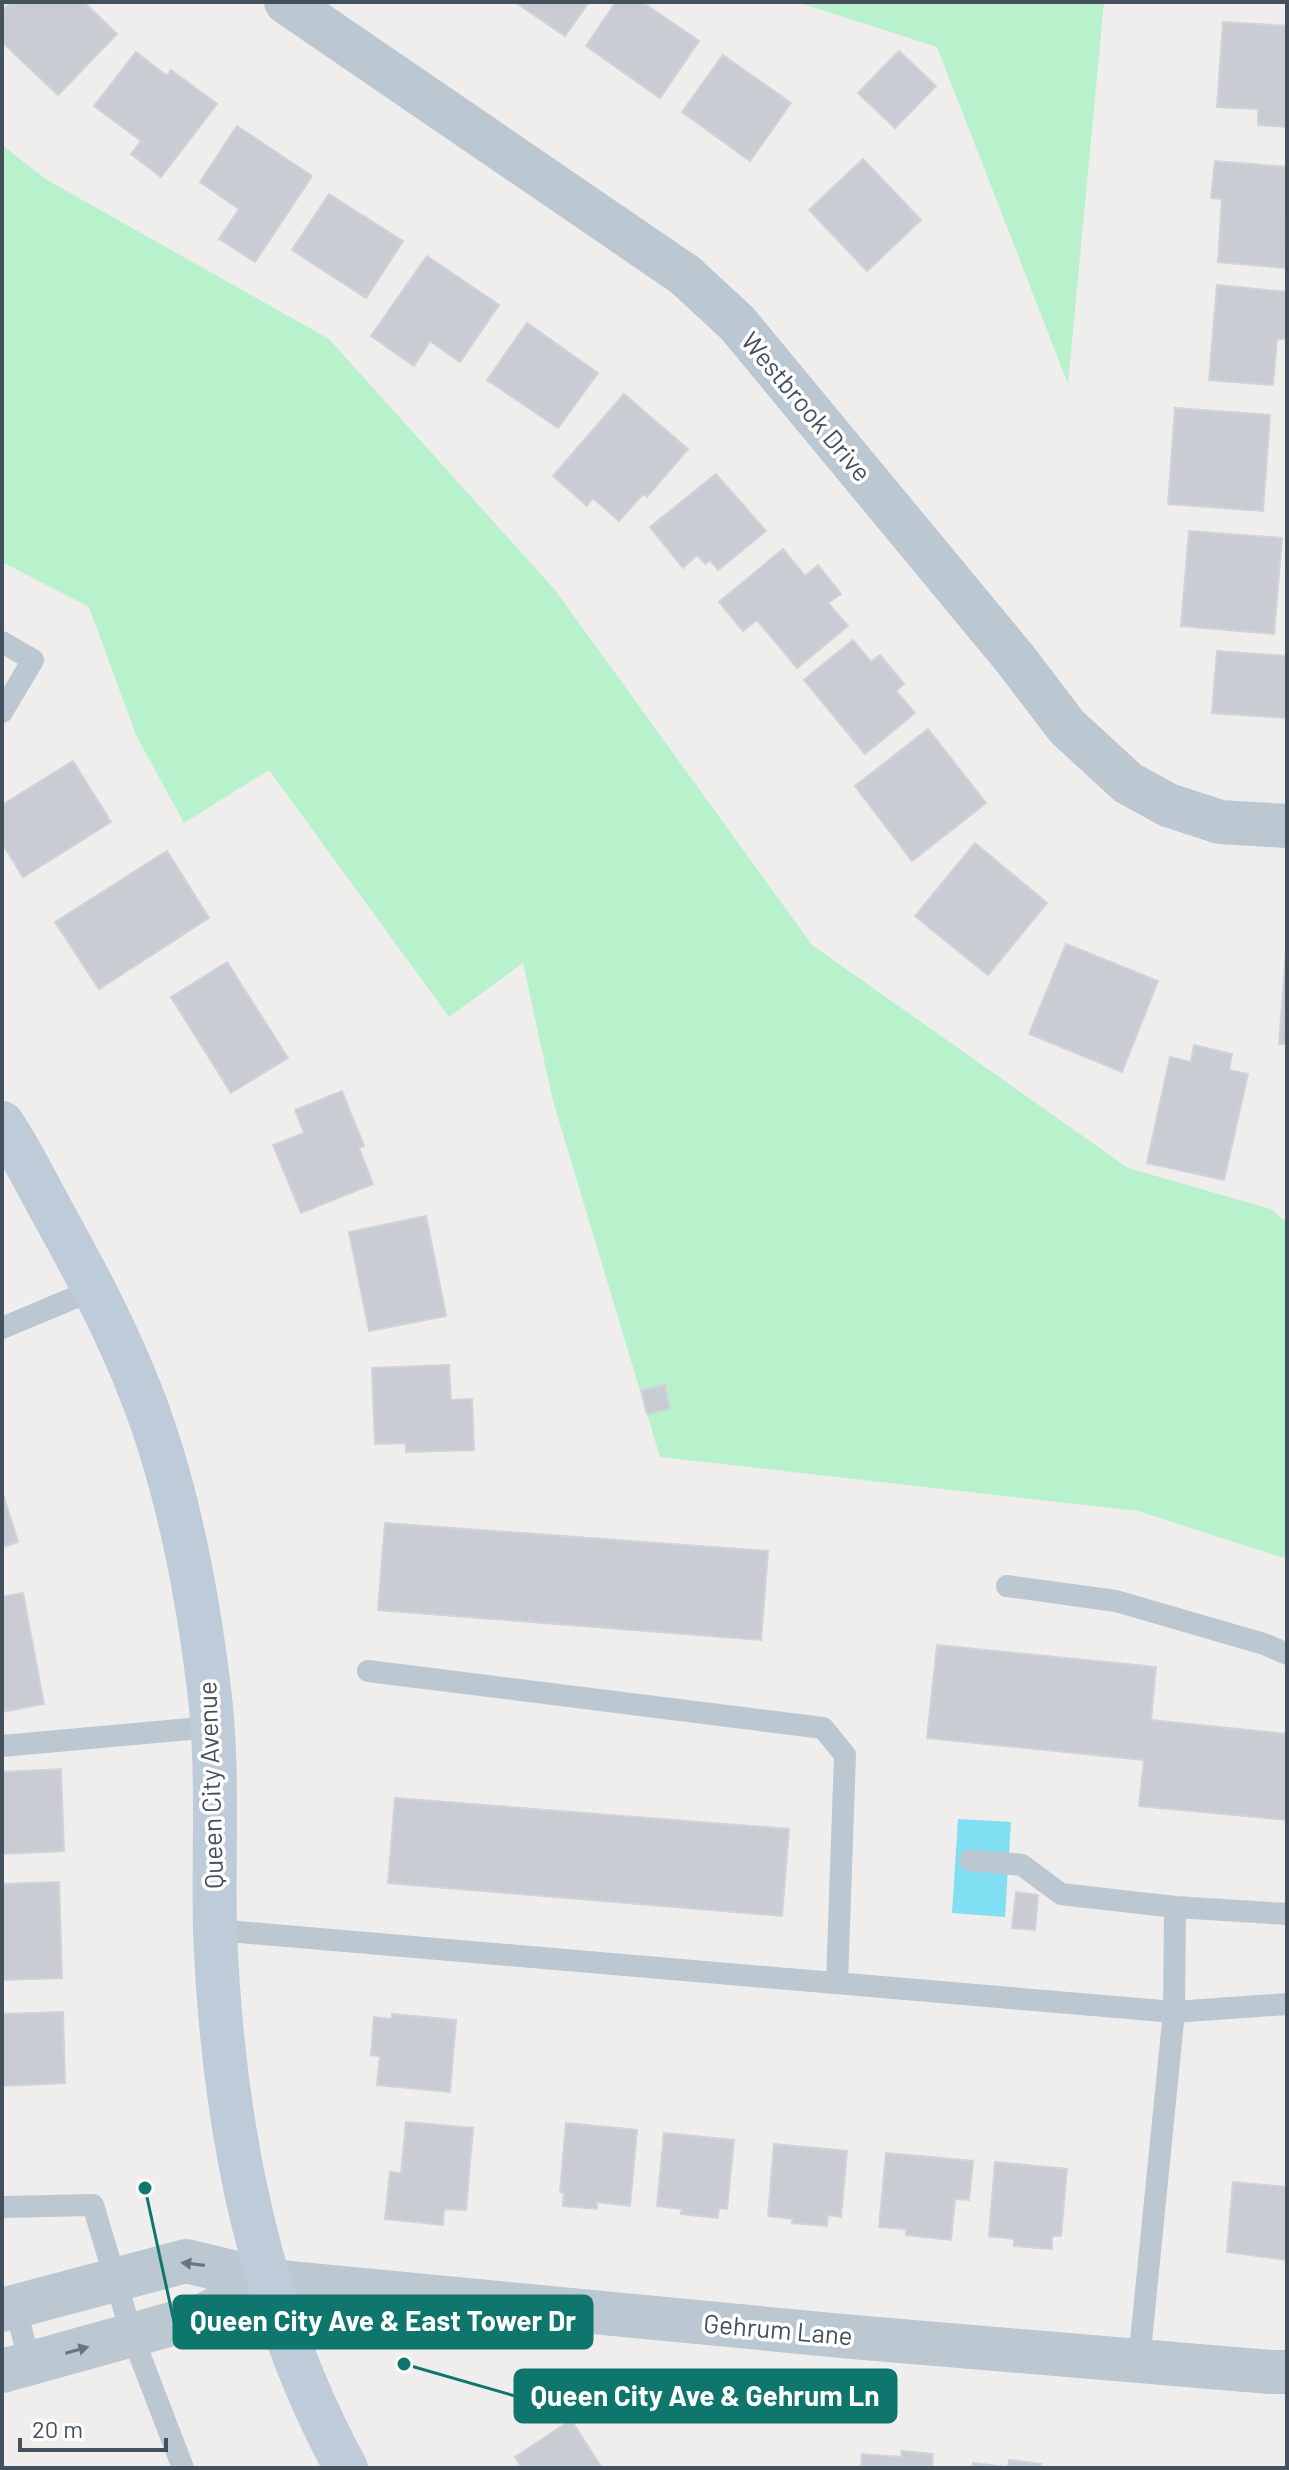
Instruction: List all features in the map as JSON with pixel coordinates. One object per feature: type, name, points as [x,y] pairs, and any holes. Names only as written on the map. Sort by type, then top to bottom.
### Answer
[{"type":"main road","name":"Queen City Avenue","points":[[2,1123],[95,1289],[141,1393],[175,1502],[199,1614],[212,1727],[215,1930],[225,2057],[243,2182],[295,2364],[346,2468]]},
{"type":"street","name":"Westbrook Drive","points":[[286,2],[685,275],[737,323],[1016,660],[1067,727],[1128,783],[1168,805],[1220,822],[1287,826]]},
{"type":"street","name":"Gehrum Lane","points":[[8,2308],[186,2261],[269,2281],[1287,2372]]},
{"type":"street","points":[[16,2367],[204,2315],[269,2281]]},
{"type":"lane","points":[[2,642],[33,660],[2,712]]},
{"type":"lane","points":[[2,1328],[95,1289]]},
{"type":"lane","points":[[1007,1586],[1116,1601],[1264,1644],[1287,1654]]},
{"type":"lane","points":[[368,1671],[823,1728],[845,1755],[837,1983]]},
{"type":"lane","points":[[2,1746],[212,1727]]},
{"type":"lane","points":[[970,1860],[1022,1865],[1061,1894],[1175,1907],[1287,1914]]},
{"type":"lane","points":[[1139,2361],[1174,2012],[1175,1907]]},
{"type":"lane","points":[[215,1930],[1174,2012],[1287,2004]]},
{"type":"lane","points":[[2,2207],[93,2205],[132,2335],[183,2468]]},
{"type":"lane","points":[[8,2308],[16,2367]]},
{"type":"green space","points":[[797,2],[1104,2],[1068,384],[937,47]]},
{"type":"green space","points":[[2,145],[47,180],[329,339],[555,590],[812,945],[1128,1168],[1271,1209],[1287,1223],[1287,1559],[1138,1511],[660,1457],[553,1101],[523,963],[449,1017],[269,770],[184,823],[136,735],[89,607],[2,562]]},
{"type":"water","points":[[958,1819],[1011,1822],[1005,1917],[952,1913]]},
{"type":"building","points":[[11,2],[84,2],[117,34],[58,95],[2,42],[2,11]]},
{"type":"building","points":[[515,2],[589,2],[565,36]]},
{"type":"building","points":[[616,2],[642,2],[699,41],[660,98],[586,46]]},
{"type":"building","points":[[1223,22],[1287,26],[1287,127],[1258,125],[1258,109],[1217,107]]},
{"type":"building","points":[[899,51],[936,86],[895,128],[858,93]]},
{"type":"building","points":[[136,52],[167,76],[171,70],[217,104],[161,177],[131,154],[141,141],[94,106]]},
{"type":"building","points":[[723,55],[791,103],[750,161],[682,112]]},
{"type":"building","points":[[237,126],[312,176],[255,262],[219,239],[239,209],[200,182]]},
{"type":"building","points":[[863,159],[921,220],[867,271],[809,210]]},
{"type":"building","points":[[1215,161],[1287,167],[1285,268],[1218,262],[1222,199],[1211,198]]},
{"type":"building","points":[[329,194],[403,241],[366,298],[292,250]]},
{"type":"building","points":[[427,256],[499,305],[460,362],[430,341],[414,366],[371,336]]},
{"type":"building","points":[[1217,285],[1287,292],[1287,339],[1277,339],[1273,385],[1209,380]]},
{"type":"building","points":[[527,323],[598,373],[558,428],[487,380]]},
{"type":"building","points":[[624,394],[688,449],[647,497],[643,494],[619,521],[593,498],[587,506],[553,476]]},
{"type":"building","points":[[1175,408],[1270,415],[1263,511],[1168,504]]},
{"type":"building","points":[[716,474],[766,531],[718,570],[710,560],[705,564],[697,555],[683,568],[650,527]]},
{"type":"building","points":[[1189,531],[1282,538],[1274,634],[1181,626]]},
{"type":"building","points":[[783,549],[805,576],[818,565],[841,594],[828,603],[848,626],[797,668],[757,620],[743,631],[719,602]]},
{"type":"building","points":[[853,640],[871,662],[880,655],[904,684],[896,691],[915,713],[865,754],[804,680]]},
{"type":"building","points":[[1217,651],[1287,656],[1287,718],[1212,713]]},
{"type":"building","points":[[928,729],[986,803],[912,861],[855,786]]},
{"type":"building","points":[[73,761],[111,822],[23,877],[2,843],[2,805]]},
{"type":"building","points":[[975,843],[1047,903],[988,975],[915,916]]},
{"type":"building","points":[[167,851],[209,918],[99,989],[55,922]]},
{"type":"building","points":[[1287,937],[1287,1044],[1279,1044]]},
{"type":"building","points":[[1066,944],[1158,981],[1122,1072],[1029,1034]]},
{"type":"building","points":[[227,962],[288,1058],[231,1093],[171,997]]},
{"type":"building","points":[[1194,1045],[1232,1054],[1229,1070],[1248,1074],[1224,1180],[1147,1163],[1170,1057],[1191,1062]]},
{"type":"building","points":[[342,1091],[364,1146],[359,1148],[373,1184],[301,1213],[273,1145],[304,1133],[295,1110]]},
{"type":"building","points":[[426,1216],[446,1316],[369,1331],[349,1232]]},
{"type":"building","points":[[449,1365],[451,1400],[472,1399],[474,1450],[406,1452],[406,1443],[375,1444],[372,1368]]},
{"type":"building","points":[[665,1385],[670,1409],[647,1414],[641,1390]]},
{"type":"building","points":[[2,1491],[18,1542],[2,1547]]},
{"type":"building","points":[[385,1523],[768,1551],[761,1640],[378,1610]]},
{"type":"building","points":[[23,1593],[44,1704],[2,1712],[2,1597]]},
{"type":"building","points":[[937,1645],[1156,1667],[1151,1720],[1287,1734],[1287,1820],[1139,1806],[1144,1760],[927,1738]]},
{"type":"building","points":[[61,1769],[64,1851],[2,1854],[2,1772]]},
{"type":"building","points":[[395,1798],[789,1829],[782,1916],[388,1883]]},
{"type":"building","points":[[59,1882],[62,1978],[2,1980],[2,1884]]},
{"type":"building","points":[[1016,1892],[1038,1895],[1035,1930],[1012,1928]]},
{"type":"building","points":[[63,2012],[65,2083],[2,2086],[2,2014]]},
{"type":"building","points":[[392,2014],[456,2020],[450,2092],[377,2085],[380,2056],[371,2055],[374,2017],[392,2019]]},
{"type":"building","points":[[406,2122],[473,2128],[466,2210],[444,2209],[443,2225],[385,2219],[390,2172],[401,2173]]},
{"type":"building","points":[[566,2123],[637,2130],[630,2206],[597,2202],[597,2209],[563,2206],[564,2192],[560,2192]]},
{"type":"building","points":[[664,2133],[734,2140],[727,2209],[719,2208],[718,2218],[681,2214],[682,2209],[657,2206]]},
{"type":"building","points":[[774,2144],[847,2151],[841,2217],[828,2215],[827,2226],[792,2223],[793,2219],[768,2216]]},
{"type":"building","points":[[886,2153],[973,2161],[969,2200],[955,2199],[951,2240],[906,2235],[906,2229],[879,2227]]},
{"type":"building","points":[[995,2162],[1067,2169],[1061,2236],[1052,2236],[1052,2249],[1014,2246],[1014,2239],[989,2236]]},
{"type":"building","points":[[1233,2182],[1287,2187],[1287,2260],[1227,2252]]},
{"type":"building","points":[[571,2420],[602,2468],[522,2468],[515,2457]]},
{"type":"building","points":[[902,2451],[933,2454],[932,2468],[861,2468],[862,2454],[901,2457]]},
{"type":"building","points":[[1009,2460],[1041,2464],[1040,2468],[973,2468],[973,2463],[1008,2467]]},
{"type":"place","name":"Queen City Ave & East Tower Dr","points":[[145,2188]]},
{"type":"place","name":"Queen City Ave & Gehrum Ln","points":[[404,2364]]}]
